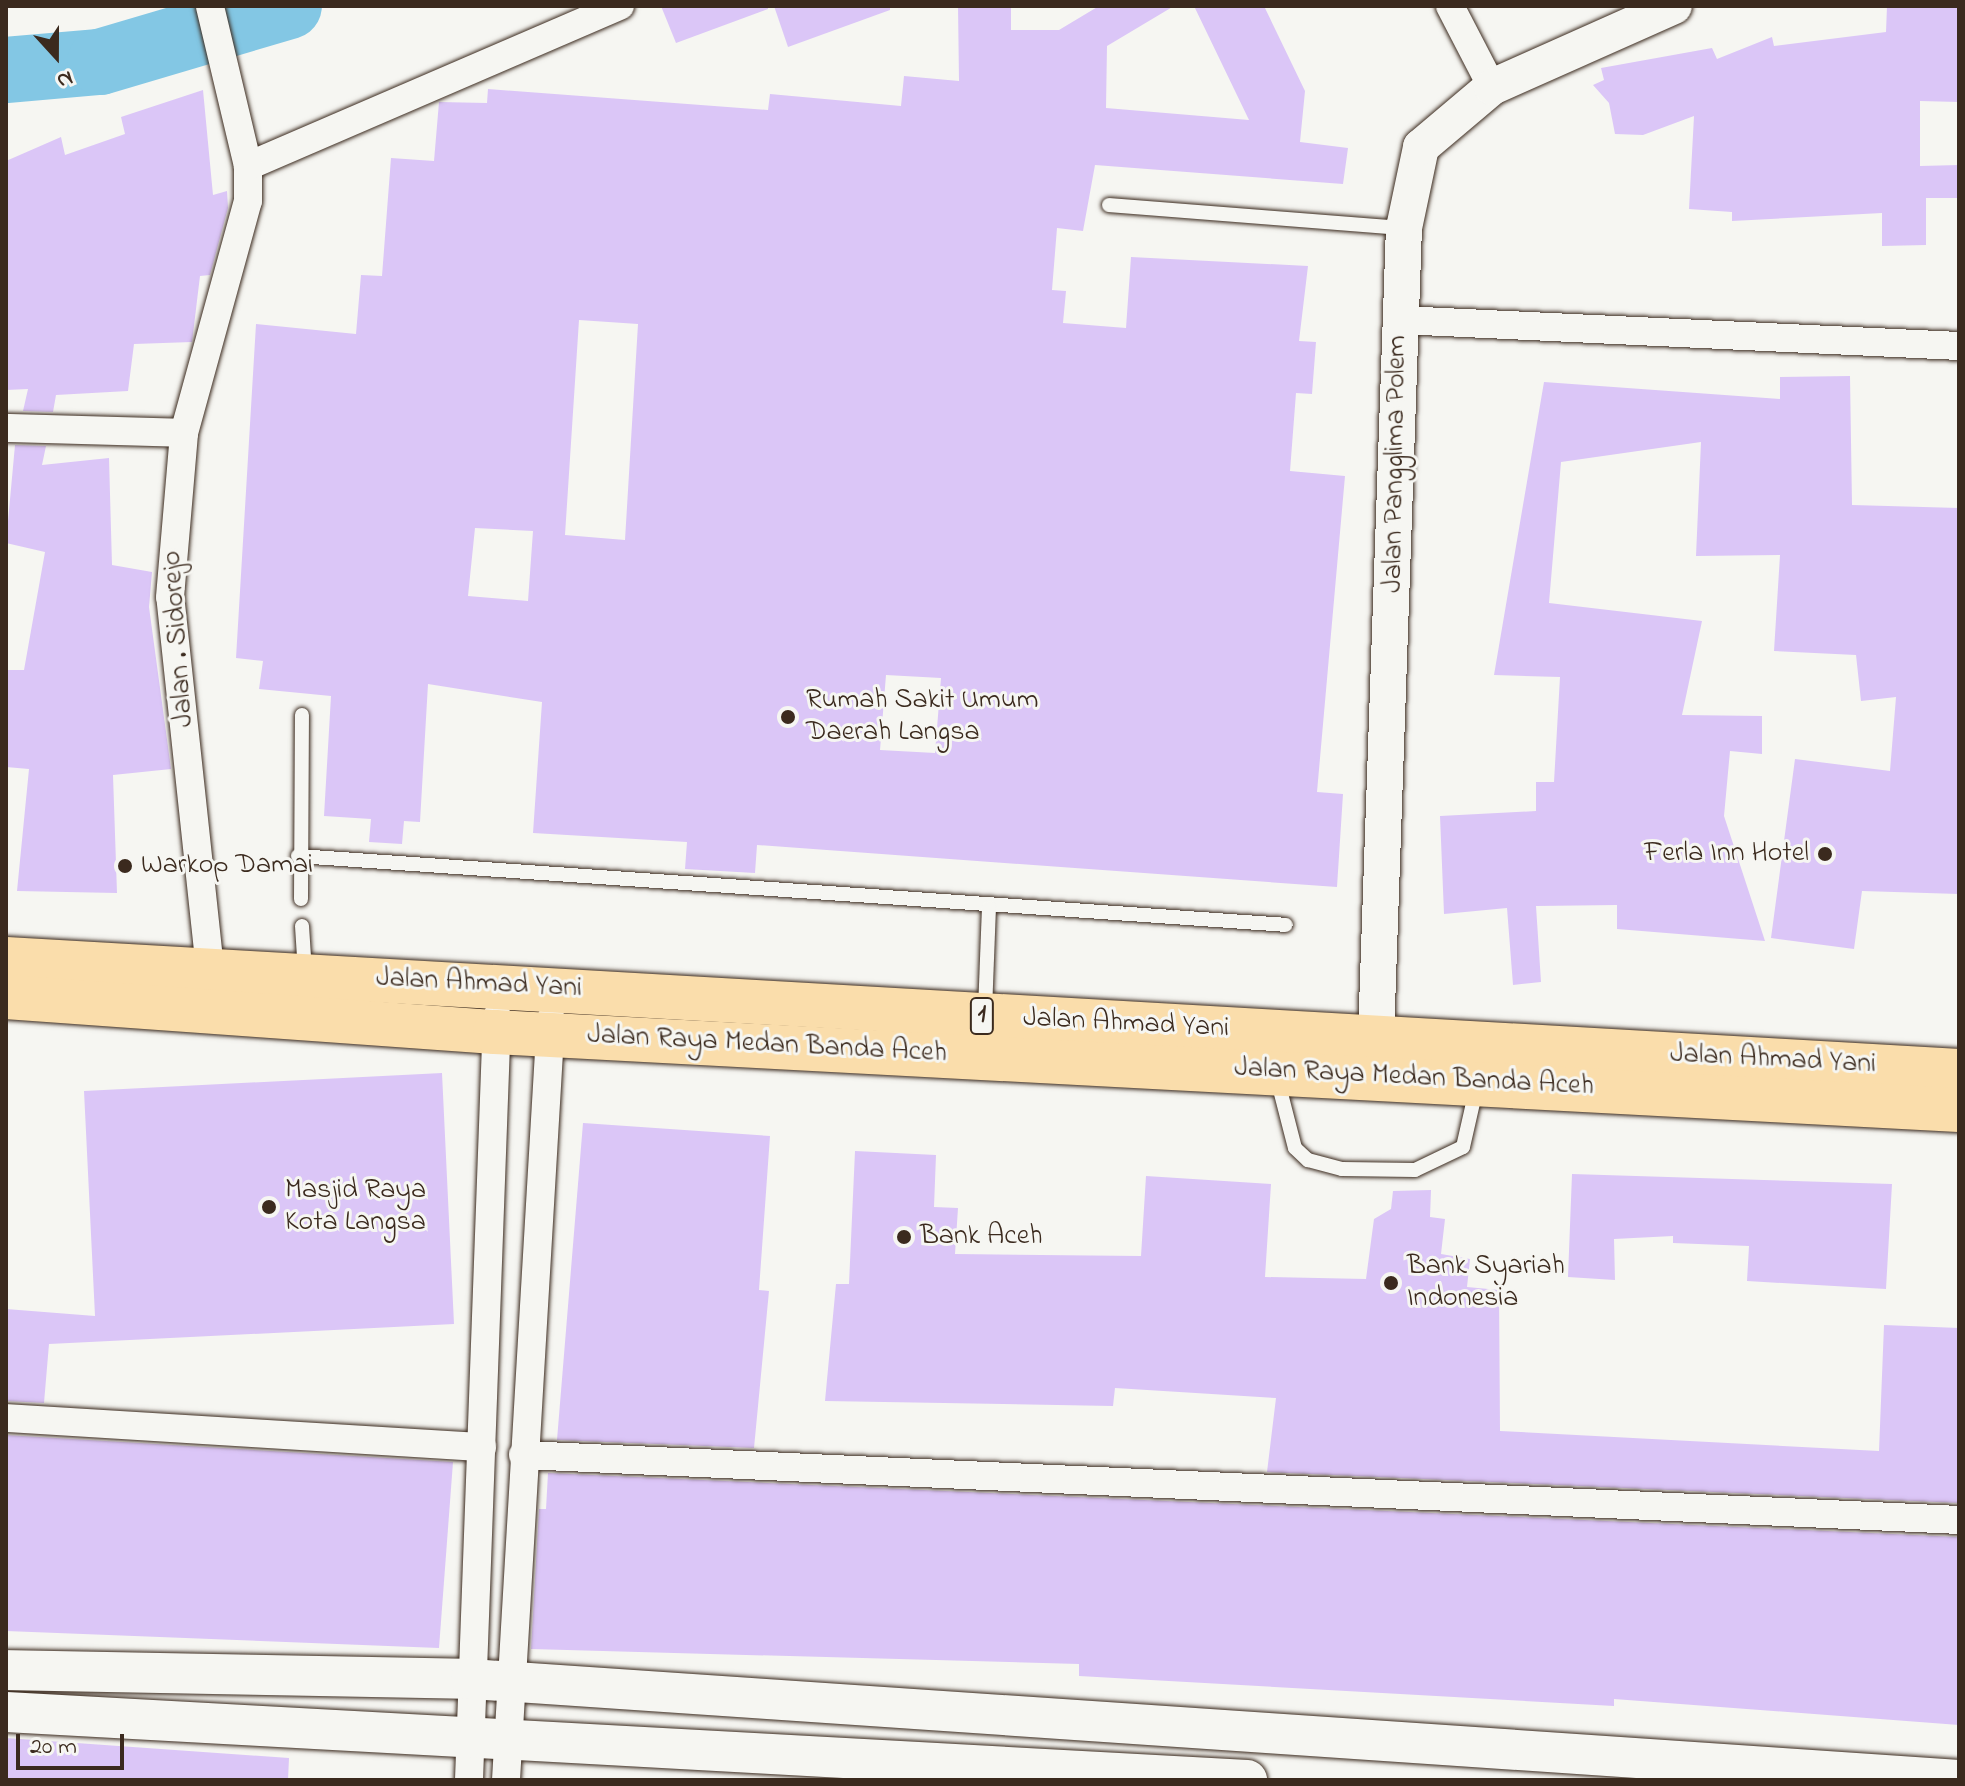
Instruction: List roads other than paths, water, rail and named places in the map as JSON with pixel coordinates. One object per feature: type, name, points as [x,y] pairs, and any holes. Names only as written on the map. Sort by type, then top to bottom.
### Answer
[{"type":"main road","name":"Jalan Ahmad Yani","points":[[6,959],[305,977],[553,986],[982,1036],[1376,1056],[1959,1071]]},
{"type":"main road","name":"Jalan Raya Medan Banda Aceh","points":[[6,997],[495,1032],[982,1036],[1275,1070],[1376,1056],[1477,1081],[1959,1110]]},
{"type":"main road","points":[[6,1670],[471,1679],[1482,1766],[1959,1780]]},
{"type":"main road","points":[[107,1672],[107,1715]]},
{"type":"main road","points":[[6,1712],[510,1735],[1247,1780]]},
{"type":"street","name":"Jalan . Sidorejo","points":[[210,6],[248,166],[238,244],[184,433],[170,597],[210,969]]},
{"type":"street","points":[[248,166],[620,6]]},
{"type":"street","points":[[1450,6],[1492,87]]},
{"type":"street","name":"Jalan Pangglima Polem","points":[[1376,1056],[1404,228],[1421,147],[1492,87],[1674,6]]},
{"type":"street","points":[[1400,320],[1959,346]]},
{"type":"street","points":[[6,428],[184,433]]},
{"type":"street","points":[[469,1780],[499,984]]},
{"type":"street","points":[[506,1780],[515,1683],[523,1455],[553,986]]},
{"type":"street","points":[[6,1418],[482,1447]]},
{"type":"street","points":[[523,1455],[1959,1520]]},
{"type":"lane","points":[[1109,205],[1404,228]]},
{"type":"lane","points":[[301,899],[298,856],[302,715]]},
{"type":"lane","points":[[298,856],[989,908],[1286,925]]},
{"type":"lane","points":[[982,1036],[989,908]]},
{"type":"lane","points":[[302,926],[305,977]]},
{"type":"lane","points":[[1275,1070],[1295,1148],[1308,1160],[1342,1169],[1415,1170],[1463,1147],[1477,1081]]},
{"type":"waterway","points":[[6,70],[100,62],[289,6]]},
{"type":"place","name":"Rumah Sakit Umum Daerah Langsa","points":[[788,717]]},
{"type":"place","name":"Ferla Inn Hotel","points":[[1825,854]]},
{"type":"place","name":"Warkop Damai","points":[[125,866]]},
{"type":"place","name":"Masjid Raya Kota Langsa","points":[[269,1207]]},
{"type":"place","name":"Bank Aceh","points":[[904,1237]]},
{"type":"place","name":"Bank Syariah Indonesia","points":[[1391,1283]]}]
